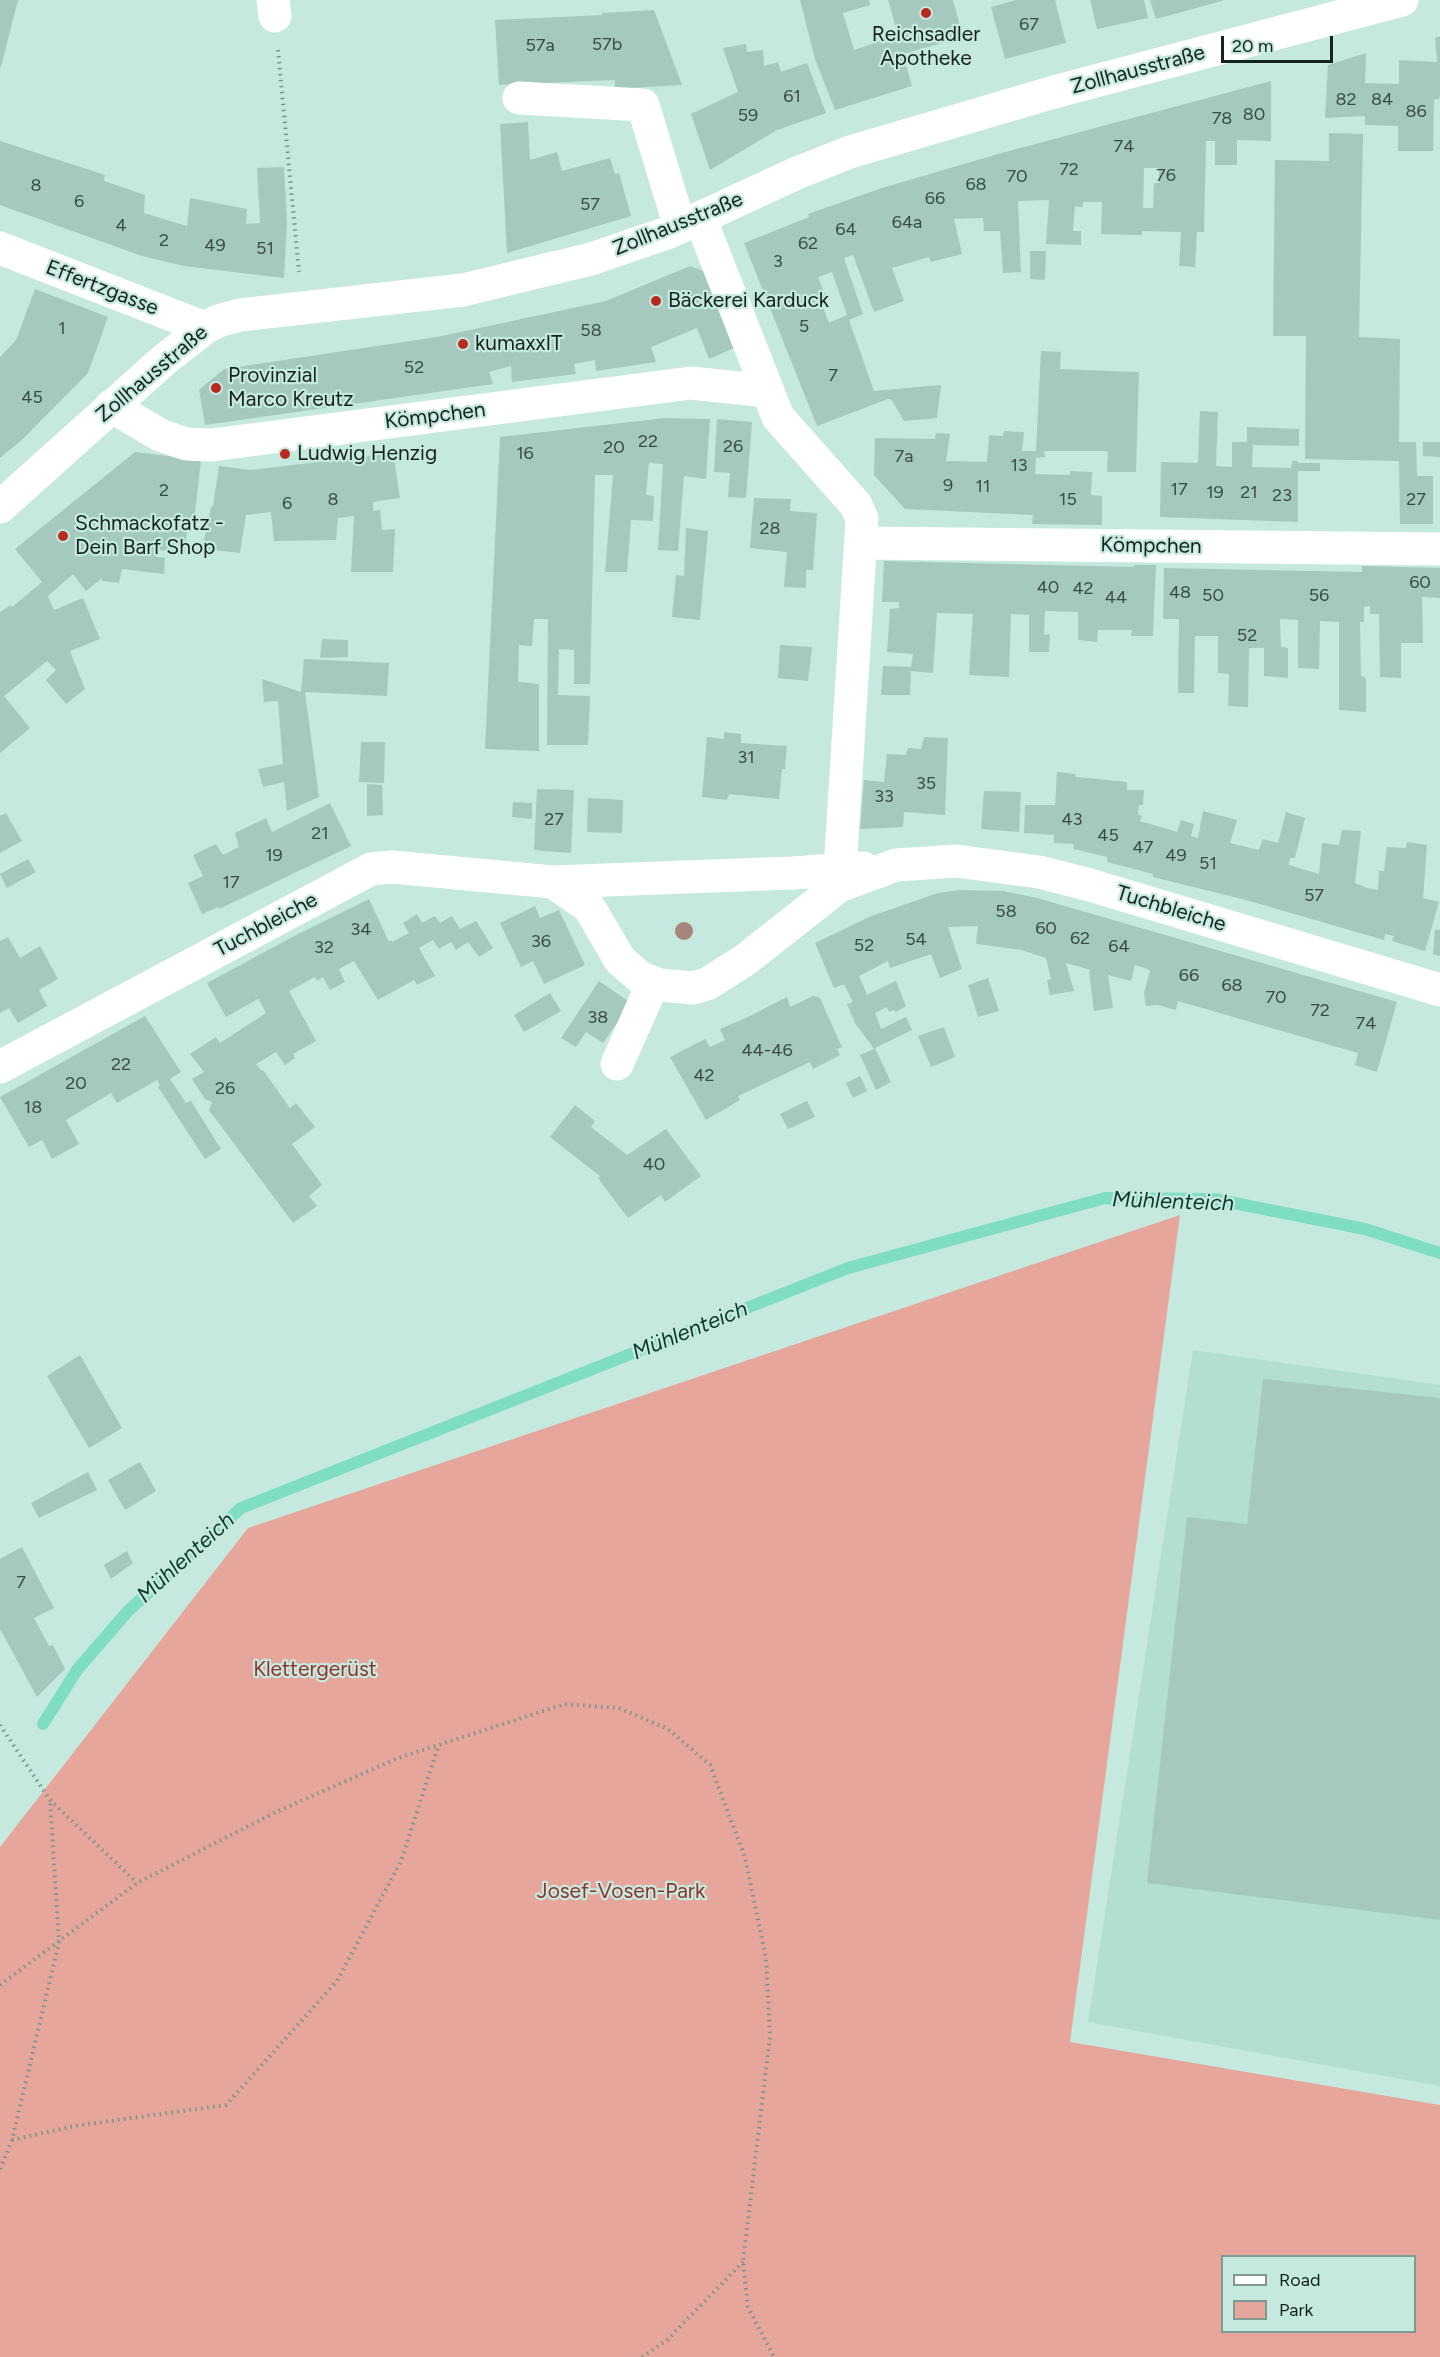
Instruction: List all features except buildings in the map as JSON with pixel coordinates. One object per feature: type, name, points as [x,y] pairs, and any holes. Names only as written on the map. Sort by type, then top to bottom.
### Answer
[{"type":"street","name":"Zollhausstraße","points":[[0,507],[164,360],[205,328],[218,321],[240,315],[463,290],[591,259],[690,222],[797,173],[850,153],[1054,92],[1402,0]]},
{"type":"street","points":[[519,98],[643,105],[690,222],[778,417],[856,505],[862,519],[840,877]]},
{"type":"street","name":"Effertzgasse","points":[[0,248],[205,328]]},
{"type":"street","name":"Kömpchen","points":[[111,406],[160,435],[186,444],[212,445],[691,383],[767,391]]},
{"type":"street","name":"Kömpchen","points":[[862,543],[1440,549]]},
{"type":"street","name":"Tuchbleiche","points":[[0,1067],[371,869],[392,867],[553,882],[792,873],[840,877],[897,865],[956,861],[1039,872],[1090,885],[1440,990]]},
{"type":"street","name":"Tuchbleiche","points":[[553,882],[589,907],[620,960],[641,978],[660,985],[693,988],[707,984],[745,960],[840,877]]},
{"type":"street","points":[[616,1064],[653,982]]},
{"type":"path","points":[[274,8],[303,309]]},
{"type":"path","points":[[0,1985],[137,1883],[276,1812],[398,1758],[438,1747],[565,1704],[619,1707],[668,1729],[710,1765],[745,1857],[766,1958],[770,2036],[743,2262],[748,2307],[774,2357]]},
{"type":"path","points":[[0,1725],[50,1800],[137,1883]]},
{"type":"path","points":[[12,2140],[74,2126],[226,2104],[337,1982],[401,1861],[438,1747]]},
{"type":"path","points":[[0,2169],[12,2140],[59,1942],[50,1800]]},
{"type":"path","points":[[642,2357],[667,2340],[743,2262]]},
{"type":"shaded area","points":[[1193,1350],[1440,1385],[1440,2086],[1088,2022]]},
{"type":"green space","name":"Josef-Vosen-Park","points":[[1180,1215],[1070,2042],[1440,2105],[1440,2357],[0,2357],[0,1847],[248,1528]]},
{"type":"waterway","name":"Mühlenteich","points":[[43,1724],[77,1670],[128,1611],[241,1508],[848,1268],[1105,1198],[1214,1199],[1365,1229],[1440,1253]]},
{"type":"place","name":"Reichsadler Apotheke","points":[[926,13]]},
{"type":"place","name":"Bäckerei Karduck","points":[[656,301]]},
{"type":"place","name":"kumaxxIT","points":[[463,344]]},
{"type":"place","name":"Provinzial Marco Kreutz","points":[[216,388]]},
{"type":"place","name":"Ludwig Henzig","points":[[285,454]]},
{"type":"place","name":"Schmackofatz - Dein Barf Shop","points":[[63,536]]},
{"type":"park label","name":"Klettergerüst","points":[[315,1670]]}]
